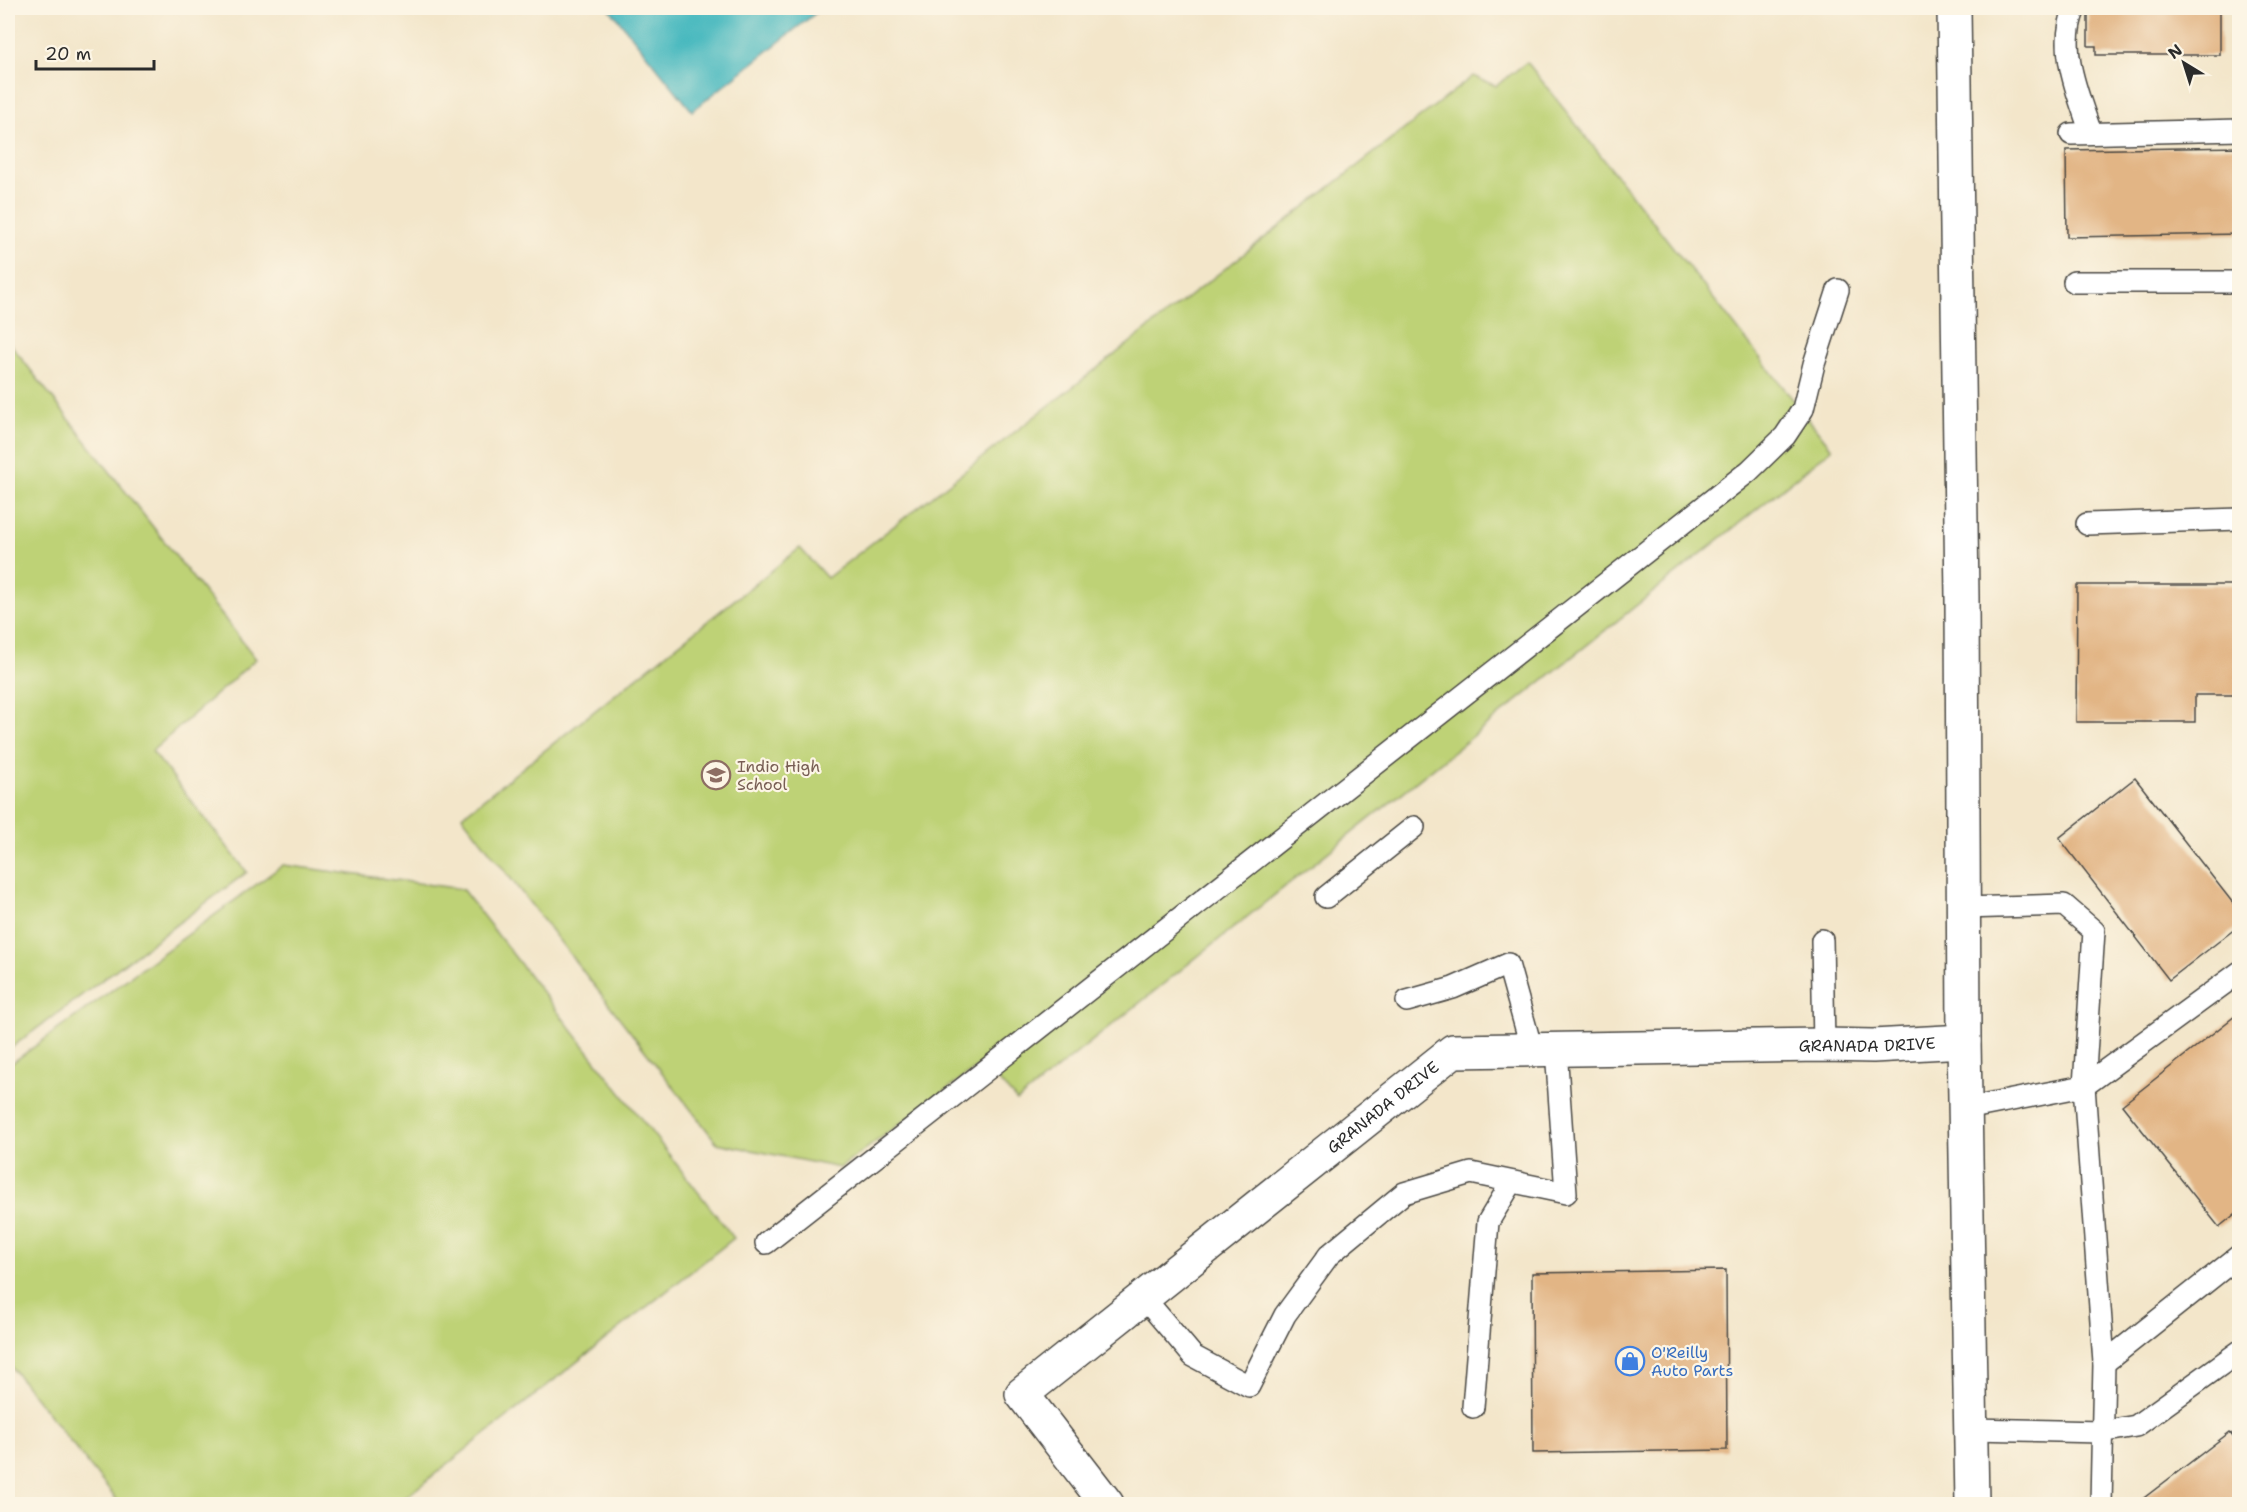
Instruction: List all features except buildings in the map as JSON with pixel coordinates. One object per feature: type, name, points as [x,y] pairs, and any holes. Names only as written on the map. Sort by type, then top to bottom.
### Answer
[{"type":"main road","points":[[1954,8],[1964,1041],[1972,1504]]},
{"type":"main road","name":"GRANADA DRIVE","points":[[1107,1504],[1022,1394],[1453,1051],[1873,1046],[1964,1041]]},
{"type":"lane","points":[[2075,8],[2068,45],[2081,133],[2240,130]]},
{"type":"lane","points":[[2074,282],[2240,282]]},
{"type":"lane","points":[[766,1243],[1749,471],[1785,436],[1803,409],[1814,364],[1838,290]]},
{"type":"lane","points":[[2087,524],[2240,519]]},
{"type":"lane","points":[[1326,897],[1414,827]]},
{"type":"lane","points":[[1963,908],[2064,905],[2094,931],[2084,1086],[2104,1363],[2101,1504]]},
{"type":"lane","points":[[1822,940],[1824,1045]]},
{"type":"lane","points":[[1144,1298],[1193,1356],[1249,1386],[1284,1315],[1329,1255],[1404,1193],[1471,1173],[1566,1193],[1544,1050],[1508,964],[1454,988],[1407,1001]]},
{"type":"lane","points":[[1966,1109],[2084,1086],[2240,972]]},
{"type":"lane","points":[[1473,1407],[1488,1222],[1512,1182]]},
{"type":"lane","points":[[2104,1363],[2240,1255]]},
{"type":"lane","points":[[1972,1429],[2101,1432],[2136,1426],[2240,1351]]},
{"type":"green space","points":[[1527,62],[1832,449],[1017,1101],[983,1063],[840,1168],[717,1143],[462,816],[800,548],[827,578],[1473,76],[1496,86]]},
{"type":"green space","points":[[8,341],[256,659],[152,751],[247,872],[8,1050]]},
{"type":"green space","points":[[283,865],[462,889],[734,1238],[397,1504],[120,1504],[8,1363],[8,1066]]},
{"type":"water","points":[[609,8],[822,8],[692,111]]},
{"type":"place","name":"Indio High School","points":[[716,775]]},
{"type":"place","name":"O'Reilly Auto Parts","points":[[1630,1361]]}]
